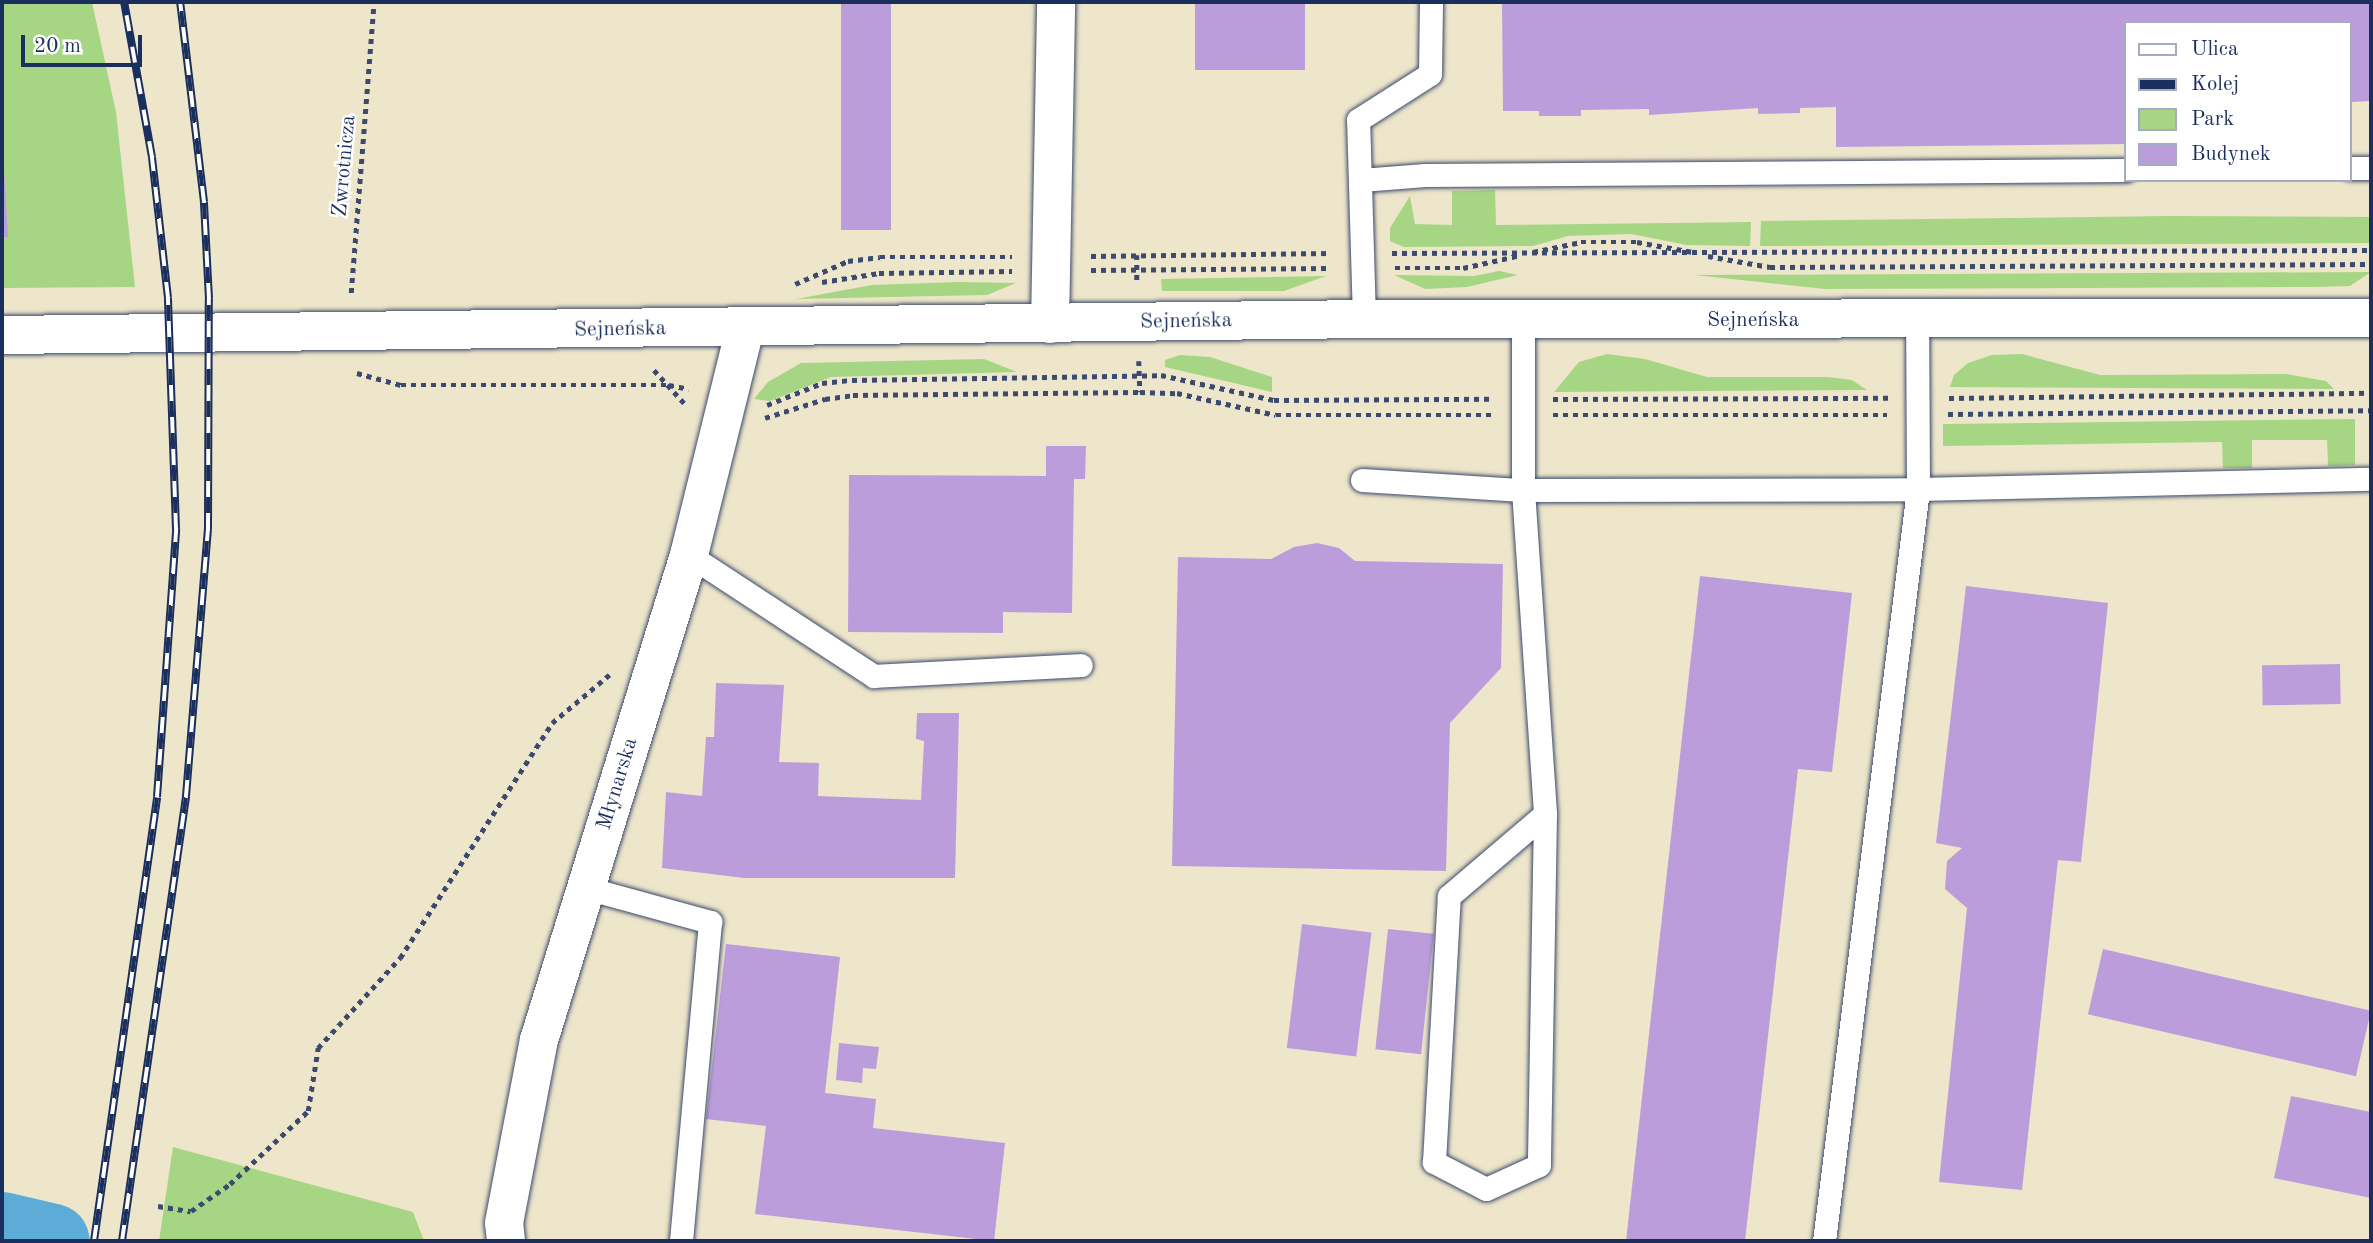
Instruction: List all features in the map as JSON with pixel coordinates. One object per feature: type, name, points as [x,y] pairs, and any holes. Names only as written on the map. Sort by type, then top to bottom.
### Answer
[{"type":"street","points":[[1050,324],[1056,2]]},
{"type":"street","name":"Sejneńska","points":[[2,335],[1364,319],[1917,321],[2371,318]]},
{"type":"street","name":"Młynarska","points":[[506,1241],[503,1223],[539,1040],[689,555],[745,328]]},
{"type":"lane","points":[[1364,319],[1358,120],[1430,74],[1431,2]]},
{"type":"lane","points":[[2352,168],[2371,168]]},
{"type":"lane","points":[[1361,180],[1425,175],[2124,170]]},
{"type":"lane","points":[[1523,321],[1524,490],[1545,814],[1539,1165],[1486,1189],[1434,1162],[1449,896],[1545,814]]},
{"type":"lane","points":[[1824,1241],[1918,489],[1917,321]]},
{"type":"lane","points":[[1362,480],[1524,490],[1918,489],[2371,479]]},
{"type":"lane","points":[[689,555],[874,676],[1080,665]]},
{"type":"lane","points":[[586,888],[710,922],[681,1241]]},
{"type":"path","name":"Zwrotnicza","points":[[351,298],[374,2]]},
{"type":"path","points":[[745,328],[774,293],[850,276],[1051,263],[1362,260],[1463,268],[1561,244],[1637,242],[1770,267],[2371,264]]},
{"type":"path","points":[[787,288],[848,261],[880,257],[1051,263],[1362,260],[1528,253],[2371,250]]},
{"type":"path","points":[[338,298],[364,298]]},
{"type":"path","points":[[643,370],[657,370],[684,404],[726,406],[773,405],[822,383],[852,380],[1161,375],[1273,400],[1524,407],[1918,406],[2371,393]]},
{"type":"path","points":[[380,372],[353,372],[401,384],[669,385],[726,406],[756,421],[825,399],[853,395],[1140,392],[1177,393],[1276,415],[1524,407],[1918,406],[2371,410]]},
{"type":"path","points":[[158,1206],[191,1211],[230,1184],[308,1111],[318,1048],[400,958],[552,723],[614,671]]},
{"type":"green space","points":[[2,2],[92,2],[116,112],[135,287],[2,288]]},
{"type":"green space","points":[[1495,190],[1496,225],[1751,222],[1750,246],[1687,245],[1631,234],[1568,236],[1533,246],[1404,247],[1390,241],[1390,228],[1410,196],[1415,224],[1452,225],[1452,191]]},
{"type":"green space","points":[[2170,216],[2371,217],[2371,243],[1760,246],[1761,221]]},
{"type":"green space","points":[[1499,271],[1518,275],[1467,287],[1425,289],[1394,275],[1474,276]]},
{"type":"green space","points":[[2371,272],[2350,286],[2315,287],[1825,289],[1695,275]]},
{"type":"green space","points":[[1326,276],[1284,291],[1162,291],[1161,279]]},
{"type":"green space","points":[[1016,283],[987,295],[796,299],[872,285]]},
{"type":"green space","points":[[1607,354],[1645,359],[1707,377],[1828,377],[1852,380],[1867,390],[1554,392],[1579,362]]},
{"type":"green space","points":[[2022,354],[2100,375],[2286,374],[2326,381],[2334,389],[1950,387],[1954,375],[1968,363],[1992,355]]},
{"type":"green space","points":[[1180,355],[1210,357],[1272,377],[1272,392],[1165,367],[1165,360]]},
{"type":"green space","points":[[984,359],[1017,372],[831,377],[770,401],[754,399],[768,382],[801,363]]},
{"type":"green space","points":[[2355,419],[2355,465],[2328,466],[2327,440],[2252,440],[2252,468],[2223,468],[2222,442],[1943,446],[1943,424]]},
{"type":"green space","points":[[173,1147],[413,1212],[424,1241],[159,1241]]},
{"type":"building","points":[[841,2],[891,2],[891,230],[841,230]]},
{"type":"building","points":[[1195,2],[1305,2],[1305,70],[1195,70]]},
{"type":"building","points":[[1502,2],[2371,2],[2371,101],[2352,102],[2352,21],[2124,21],[2124,144],[1836,147],[1836,107],[1800,108],[1800,113],[1758,114],[1758,108],[1649,115],[1649,109],[1581,110],[1581,116],[1539,116],[1539,111],[1503,111]]},
{"type":"building","points":[[2,135],[8,237],[2,237]]},
{"type":"building","points":[[1046,446],[1086,446],[1085,479],[1074,479],[1072,613],[1003,612],[1003,633],[848,632],[849,475],[1046,476]]},
{"type":"building","points":[[1317,543],[1339,548],[1355,561],[1503,564],[1501,668],[1450,723],[1446,871],[1172,866],[1178,557],[1271,559],[1294,547]]},
{"type":"building","points":[[1700,576],[1852,593],[1832,772],[1798,769],[1745,1241],[1626,1241]]},
{"type":"building","points":[[1966,586],[2108,603],[2081,862],[2058,860],[2022,1190],[1939,1182],[1967,908],[1945,889],[1947,861],[1962,848],[1936,843]]},
{"type":"building","points":[[2340,664],[2341,704],[2263,705],[2262,665]]},
{"type":"building","points":[[716,683],[784,685],[779,762],[819,763],[818,796],[921,800],[924,741],[916,739],[917,713],[959,713],[955,878],[744,878],[662,868],[666,792],[702,796],[706,737],[714,737]]},
{"type":"building","points":[[1302,924],[1371,933],[1356,1057],[1287,1048]]},
{"type":"building","points":[[1388,929],[1434,934],[1421,1054],[1375,1049]]},
{"type":"building","points":[[726,944],[840,957],[825,1093],[876,1099],[873,1128],[1005,1143],[994,1241],[755,1214],[766,1126],[706,1119]]},
{"type":"building","points":[[2103,949],[2371,1011],[2356,1076],[2088,1014]]},
{"type":"building","points":[[839,1043],[879,1047],[876,1069],[863,1068],[862,1083],[836,1080]]},
{"type":"building","points":[[2291,1096],[2371,1112],[2371,1198],[2274,1178]]},
{"type":"waterway","points":[[2,1229],[53,1241]]},
{"type":"railway","points":[[94,1241],[157,797],[176,529],[168,298],[152,157],[124,2]]},
{"type":"railway","points":[[122,1241],[186,796],[208,529],[209,299],[204,202],[180,2]]}]
